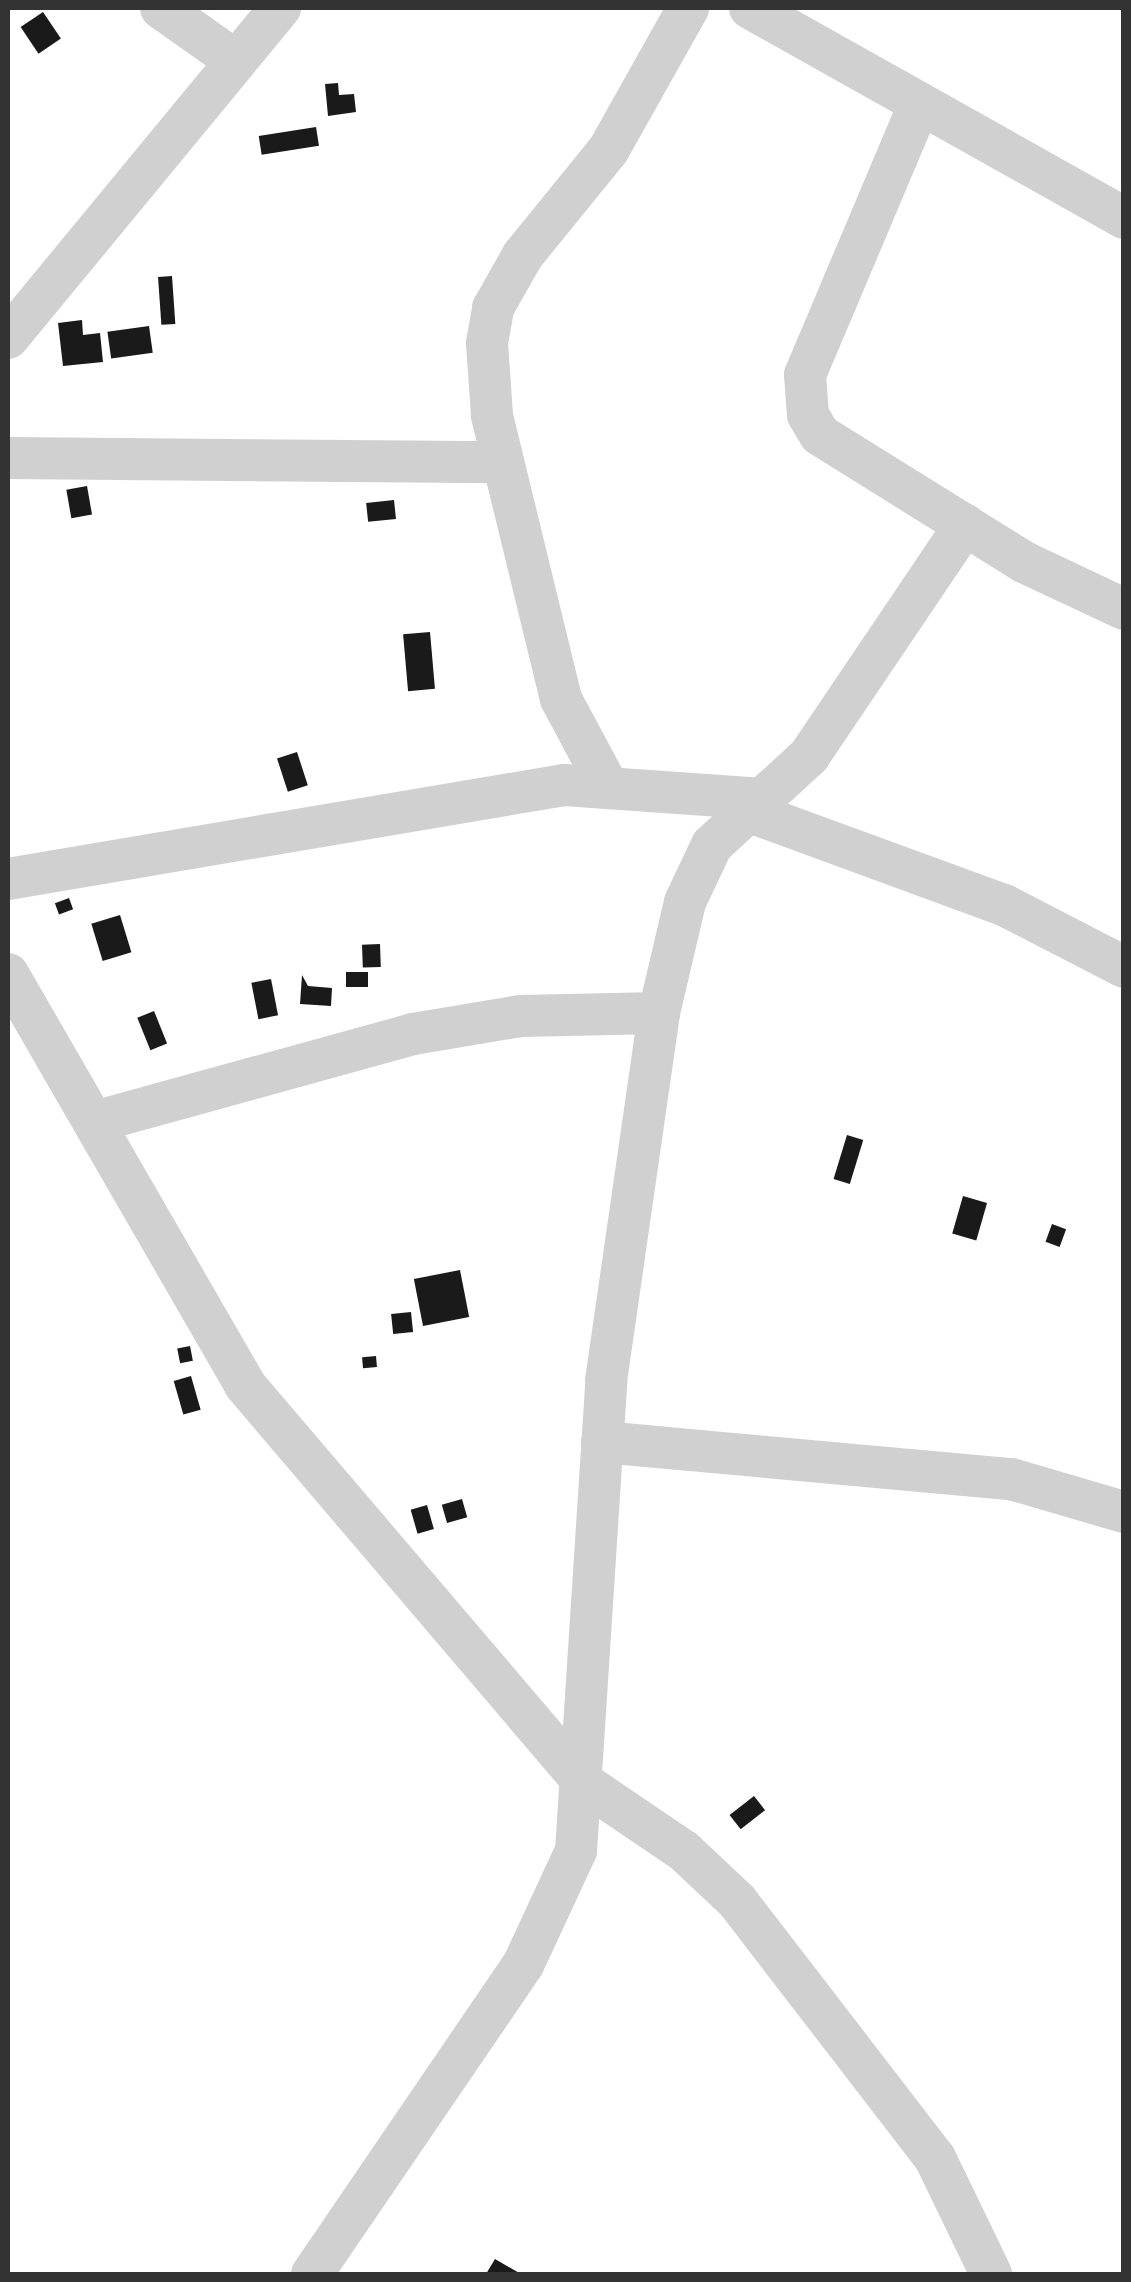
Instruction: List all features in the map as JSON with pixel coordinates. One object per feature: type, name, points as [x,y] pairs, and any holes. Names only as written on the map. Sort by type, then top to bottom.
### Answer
[{"type":"street","points":[[160,8],[233,60]]},
{"type":"street","points":[[8,338],[233,60],[280,8]]},
{"type":"street","points":[[608,787],[561,699],[503,462],[488,362],[492,308],[609,149],[688,8]]},
{"type":"street","points":[[750,8],[1124,218]]},
{"type":"street","points":[[919,105],[802,398],[820,435],[965,525],[1124,609]]},
{"type":"street","points":[[8,458],[503,462]]},
{"type":"street","points":[[312,2274],[560,1899],[585,1784],[602,1442],[659,1013],[685,902],[712,846],[809,756],[965,525]]},
{"type":"street","points":[[8,879],[478,797],[608,787],[755,805],[1004,905],[1124,967]]},
{"type":"street","points":[[8,974],[244,1385],[585,1784],[684,1852],[736,1901],[935,2158],[991,2274]]},
{"type":"street","points":[[94,1122],[413,1034],[521,1016],[659,1013]]},
{"type":"street","points":[[602,1442],[1011,1479],[1124,1512]]},
{"type":"building","points":[[43,12],[61,39],[39,54],[21,27]]},
{"type":"building","points":[[338,83],[339,95],[354,94],[356,112],[328,116],[325,84]]},
{"type":"building","points":[[316,127],[319,146],[262,155],[259,136]]},
{"type":"building","points":[[172,276],[175,324],[161,325],[158,277]]},
{"type":"building","points":[[82,320],[83,335],[100,333],[103,362],[63,366],[58,323]]},
{"type":"building","points":[[149,326],[153,353],[111,359],[107,332]]},
{"type":"building","points":[[87,486],[92,515],[71,518],[66,490]]},
{"type":"building","points":[[394,500],[396,519],[368,522],[366,503]]},
{"type":"building","points":[[430,632],[435,689],[408,691],[403,634]]},
{"type":"building","points":[[297,752],[308,785],[288,792],[277,758]]},
{"type":"building","points":[[69,898],[73,909],[59,914],[55,903]]},
{"type":"building","points":[[120,915],[131,952],[103,961],[91,924]]},
{"type":"building","points":[[380,944],[381,967],[363,968],[362,945]]},
{"type":"building","points":[[346,972],[368,972],[368,987],[346,987]]},
{"type":"building","points":[[302,975],[308,986],[332,988],[331,1006],[300,1004]]},
{"type":"building","points":[[271,979],[278,1015],[258,1019],[251,983]]},
{"type":"building","points":[[154,1011],[167,1043],[150,1050],[137,1018]]},
{"type":"building","points":[[847,1135],[863,1140],[850,1184],[834,1179]]},
{"type":"building","points":[[963,1196],[987,1203],[976,1240],[952,1233]]},
{"type":"building","points":[[1052,1224],[1066,1229],[1060,1247],[1046,1242]]},
{"type":"building","points":[[460,1270],[469,1317],[423,1326],[414,1279]]},
{"type":"building","points":[[411,1312],[413,1332],[393,1334],[391,1314]]},
{"type":"building","points":[[190,1346],[193,1361],[180,1363],[177,1348]]},
{"type":"building","points":[[376,1356],[377,1367],[363,1368],[362,1357]]},
{"type":"building","points":[[191,1376],[201,1410],[183,1415],[174,1381]]},
{"type":"building","points":[[462,1499],[467,1517],[447,1523],[442,1505]]},
{"type":"building","points":[[427,1505],[434,1529],[418,1534],[411,1510]]},
{"type":"building","points":[[754,1796],[765,1810],[741,1829],[730,1815]]},
{"type":"building","points":[[495,2259],[521,2274],[486,2274]]}]
